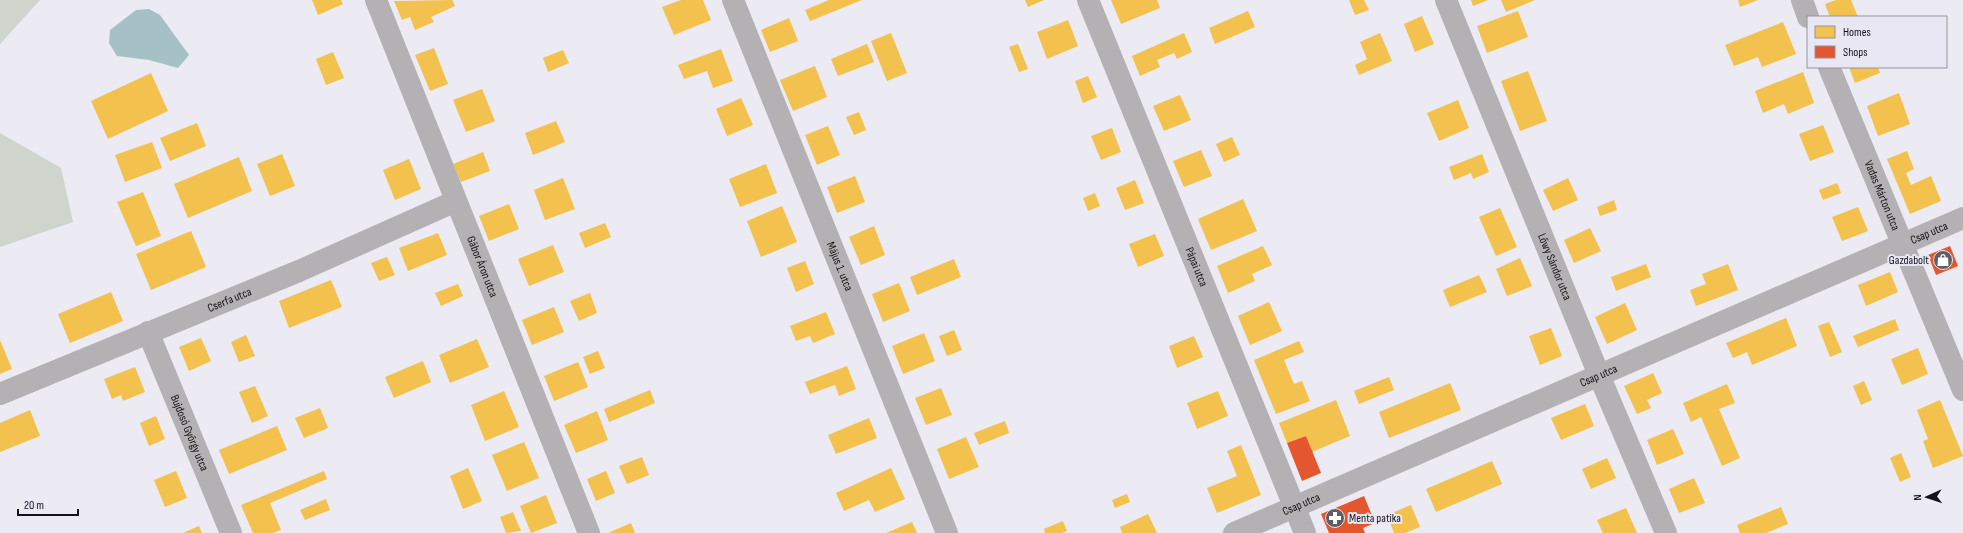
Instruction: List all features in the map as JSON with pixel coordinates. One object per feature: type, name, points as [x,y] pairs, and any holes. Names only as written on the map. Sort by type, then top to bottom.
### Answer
[{"type":"street","name":"Gábor Áron utca","points":[[376,0],[589,533]]},
{"type":"street","name":"Május 1. utca","points":[[733,0],[947,533]]},
{"type":"street","name":"Pápai utca","points":[[1088,0],[1305,533]]},
{"type":"street","name":"Lőwy Sándor utca","points":[[1446,0],[1599,375],[1666,533]]},
{"type":"street","points":[[1802,0],[1808,16]]},
{"type":"street","name":"Vadas Márton utca","points":[[1829,68],[1963,390]]},
{"type":"street","name":"Cserfa utca","points":[[0,394],[299,270],[456,201]]},
{"type":"street","name":"Csap utca","points":[[1234,533],[1963,218]]},
{"type":"street","name":"Bujdosó György utca","points":[[148,332],[231,533]]},
{"type":"shaded area","points":[[0,0],[40,0],[0,44]]},
{"type":"shaded area","points":[[0,133],[61,168],[73,222],[0,247]]},
{"type":"water","points":[[149,9],[160,15],[189,55],[178,68],[149,60],[117,56],[109,43],[110,30],[136,10]]},
{"type":"building: Homes","points":[[312,0],[341,0],[343,4],[318,15]]},
{"type":"building: Homes","points":[[452,0],[455,6],[431,17],[434,22],[415,30],[410,17],[402,20],[394,1]]},
{"type":"building: Homes","points":[[681,0],[703,0],[711,20],[674,35],[662,7]]},
{"type":"building: Homes","points":[[829,0],[862,0],[810,21],[805,10]]},
{"type":"building: Homes","points":[[1025,0],[1044,0],[1028,7]]},
{"type":"building: Homes","points":[[1111,0],[1157,0],[1160,8],[1121,24]]},
{"type":"building: Homes","points":[[1349,0],[1364,0],[1369,10],[1355,15]]},
{"type":"building: Homes","points":[[1471,0],[1488,0],[1473,6]]},
{"type":"building: Homes","points":[[1501,0],[1535,0],[1506,12]]},
{"type":"building: Homes","points":[[1738,0],[1758,0],[1740,7]]},
{"type":"building: Homes","points":[[1836,0],[1851,0],[1858,16],[1830,16],[1825,4]]},
{"type":"building: Homes","points":[[1248,11],[1255,27],[1215,44],[1209,28]]},
{"type":"building: Homes","points":[[1518,11],[1528,37],[1487,53],[1477,26]]},
{"type":"building: Homes","points":[[1422,16],[1434,44],[1415,52],[1404,24]]},
{"type":"building: Homes","points":[[789,18],[798,41],[770,52],[761,30]]},
{"type":"building: Homes","points":[[1068,20],[1078,46],[1047,59],[1037,32]]},
{"type":"building: Homes","points":[[1783,22],[1796,54],[1762,67],[1758,57],[1734,66],[1725,45]]},
{"type":"building: Homes","points":[[891,33],[907,73],[887,81],[871,41]]},
{"type":"building: Homes","points":[[1184,33],[1192,52],[1177,59],[1174,53],[1157,60],[1160,67],[1140,76],[1132,56]]},
{"type":"building: Homes","points":[[1380,33],[1392,61],[1359,75],[1355,65],[1367,59],[1360,42]]},
{"type":"building: Homes","points":[[867,44],[874,62],[838,76],[831,59]]},
{"type":"building: Homes","points":[[1018,44],[1028,69],[1019,72],[1009,47]]},
{"type":"building: Homes","points":[[434,48],[448,84],[430,91],[415,55]]},
{"type":"building: Homes","points":[[721,49],[733,81],[713,88],[707,71],[684,79],[678,65]]},
{"type":"building: Homes","points":[[563,50],[569,63],[548,72],[543,58]]},
{"type":"building: Homes","points":[[333,52],[344,78],[326,85],[316,59]]},
{"type":"building: Homes","points":[[815,66],[827,97],[793,111],[780,80]]},
{"type":"building: Homes","points":[[1849,68],[1878,68],[1880,73],[1855,83]]},
{"type":"building: Homes","points":[[1528,71],[1547,121],[1520,131],[1501,81]]},
{"type":"building: Homes","points":[[1803,72],[1814,103],[1788,114],[1784,104],[1763,113],[1755,91]]},
{"type":"building: Homes","points":[[151,73],[168,111],[108,139],[91,101]]},
{"type":"building: Homes","points":[[1088,76],[1097,97],[1083,103],[1075,81]]},
{"type":"building: Homes","points":[[482,89],[495,121],[466,132],[453,100]]},
{"type":"building: Homes","points":[[1899,93],[1910,124],[1878,136],[1867,106]]},
{"type":"building: Homes","points":[[1180,95],[1191,120],[1164,131],[1153,106]]},
{"type":"building: Homes","points":[[741,98],[753,125],[727,136],[716,109]]},
{"type":"building: Homes","points":[[1458,100],[1469,128],[1439,141],[1427,113]]},
{"type":"building: Homes","points":[[859,112],[866,130],[854,135],[846,117]]},
{"type":"building: Homes","points":[[556,121],[565,142],[533,155],[525,133]]},
{"type":"building: Homes","points":[[197,123],[206,146],[170,161],[160,138]]},
{"type":"building: Homes","points":[[1823,125],[1834,152],[1810,161],[1799,134]]},
{"type":"building: Homes","points":[[828,126],[840,155],[817,165],[805,135]]},
{"type":"building: Homes","points":[[1112,128],[1121,152],[1101,160],[1091,136]]},
{"type":"building: Homes","points":[[1232,137],[1240,155],[1224,162],[1216,144]]},
{"type":"building: Homes","points":[[152,142],[162,168],[125,182],[115,155]]},
{"type":"building: Homes","points":[[1201,150],[1212,176],[1184,187],[1173,161]]},
{"type":"building: Homes","points":[[1907,151],[1914,169],[1906,173],[1911,185],[1931,176],[1941,201],[1910,214],[1887,159]]},
{"type":"building: Homes","points":[[483,152],[490,171],[461,182],[453,164]]},
{"type":"building: Homes","points":[[282,154],[295,186],[270,196],[257,164]]},
{"type":"building: Homes","points":[[1482,154],[1489,172],[1473,179],[1471,173],[1454,180],[1449,167]]},
{"type":"building: Homes","points":[[239,157],[252,191],[188,218],[174,184]]},
{"type":"building: Homes","points":[[409,159],[421,189],[395,200],[383,170]]},
{"type":"building: Homes","points":[[766,164],[777,193],[740,207],[729,179]]},
{"type":"building: Homes","points":[[855,176],[865,202],[837,213],[827,187]]},
{"type":"building: Homes","points":[[563,178],[575,209],[545,220],[534,190]]},
{"type":"building: Homes","points":[[1568,178],[1578,200],[1553,211],[1543,190]]},
{"type":"building: Homes","points":[[1135,180],[1144,203],[1125,210],[1116,188]]},
{"type":"building: Homes","points":[[1837,183],[1841,193],[1823,200],[1819,190]]},
{"type":"building: Homes","points":[[143,192],[161,236],[136,246],[117,202]]},
{"type":"building: Homes","points":[[1095,193],[1100,206],[1088,211],[1083,198]]},
{"type":"building: Homes","points":[[1243,199],[1257,231],[1211,250],[1198,219]]},
{"type":"building: Homes","points":[[1614,200],[1617,210],[1600,216],[1597,207]]},
{"type":"building: Homes","points":[[509,204],[519,229],[489,241],[479,216]]},
{"type":"building: Homes","points":[[782,206],[797,242],[761,257],[747,221]]},
{"type":"building: Homes","points":[[1858,207],[1868,231],[1842,241],[1832,217]]},
{"type":"building: Homes","points":[[1500,208],[1517,247],[1496,256],[1479,217]]},
{"type":"building: Homes","points":[[605,223],[611,237],[585,248],[579,233]]},
{"type":"building: Homes","points":[[874,226],[885,255],[861,265],[849,237]]},
{"type":"building: Homes","points":[[1590,228],[1601,251],[1574,263],[1564,240]]},
{"type":"building: Homes","points":[[191,231],[206,267],[151,290],[136,254]]},
{"type":"building: Homes","points":[[438,233],[447,255],[408,271],[399,248]]},
{"type":"building: Homes","points":[[1155,234],[1164,256],[1138,267],[1129,244]]},
{"type":"building: Homes","points":[[553,245],[564,272],[529,286],[518,259]]},
{"type":"building: Homes","points":[[1263,246],[1272,265],[1252,274],[1255,281],[1228,293],[1217,266]]},
{"type":"building: Homes","points":[[387,257],[395,275],[379,281],[371,263]]},
{"type":"building: Homes","points":[[1520,258],[1532,286],[1507,296],[1496,269]]},
{"type":"building: Homes","points":[[954,259],[961,277],[917,295],[910,277]]},
{"type":"building: Homes","points":[[805,261],[814,284],[796,292],[787,268]]},
{"type":"building: Homes","points":[[1646,264],[1651,277],[1616,291],[1611,277]]},
{"type":"building: Homes","points":[[1728,264],[1738,290],[1696,306],[1690,290],[1706,284],[1702,274]]},
{"type":"building: Homes","points":[[1890,272],[1898,292],[1866,306],[1858,285]]},
{"type":"building: Homes","points":[[1479,275],[1487,292],[1450,307],[1443,290]]},
{"type":"building: Homes","points":[[331,280],[342,307],[289,328],[279,301]]},
{"type":"building: Homes","points":[[899,283],[910,311],[883,322],[872,294]]},
{"type":"building: Homes","points":[[458,284],[463,296],[441,306],[435,293]]},
{"type":"building: Homes","points":[[111,292],[123,321],[70,343],[58,314]]},
{"type":"building: Homes","points":[[590,293],[597,313],[579,321],[570,301]]},
{"type":"building: Homes","points":[[1269,302],[1282,331],[1250,345],[1238,316]]},
{"type":"building: Homes","points":[[1625,303],[1637,330],[1607,344],[1595,317]]},
{"type":"building: Homes","points":[[554,307],[564,332],[532,345],[522,320]]},
{"type":"building: Homes","points":[[826,312],[835,334],[813,343],[810,336],[796,341],[790,326]]},
{"type":"building: Homes","points":[[1786,318],[1797,346],[1752,365],[1747,352],[1733,358],[1726,343]]},
{"type":"building: Homes","points":[[1895,319],[1899,330],[1858,347],[1853,336]]},
{"type":"building: Homes","points":[[1829,322],[1842,352],[1830,357],[1818,326]]},
{"type":"building: Homes","points":[[1551,328],[1562,356],[1540,365],[1529,336]]},
{"type":"building: Homes","points":[[954,330],[962,350],[947,356],[939,336]]},
{"type":"building: Homes","points":[[924,333],[935,361],[903,374],[892,346]]},
{"type":"building: Homes","points":[[246,335],[255,356],[239,362],[231,342]]},
{"type":"building: Homes","points":[[1194,336],[1203,357],[1177,368],[1169,346]]},
{"type":"building: Homes","points":[[201,338],[211,361],[189,371],[179,347]]},
{"type":"building: Homes","points":[[477,339],[489,367],[450,383],[439,355]]},
{"type":"building: Homes","points":[[0,340],[12,369],[0,374]]},
{"type":"building: Homes","points":[[1299,341],[1304,352],[1284,360],[1294,384],[1302,381],[1310,401],[1276,414],[1254,360]]},
{"type":"building: Homes","points":[[1918,348],[1928,374],[1902,385],[1891,359]]},
{"type":"building: Homes","points":[[598,351],[605,368],[590,374],[583,357]]},
{"type":"building: Homes","points":[[423,361],[431,382],[394,398],[385,377]]},
{"type":"building: Homes","points":[[578,362],[588,387],[554,401],[544,376]]},
{"type":"building: Homes","points":[[847,366],[856,389],[839,396],[835,385],[810,394],[805,382]]},
{"type":"building: Homes","points":[[135,367],[145,392],[123,401],[121,395],[112,399],[104,379]]},
{"type":"building: Homes","points":[[1653,373],[1662,393],[1647,400],[1651,408],[1637,414],[1624,386]]},
{"type":"building: Homes","points":[[1389,377],[1394,390],[1359,404],[1354,391]]},
{"type":"building: Homes","points":[[1864,381],[1872,400],[1861,405],[1853,386]]},
{"type":"building: Homes","points":[[1450,383],[1461,410],[1389,438],[1379,412]]},
{"type":"building: Homes","points":[[1727,384],[1735,403],[1719,409],[1740,458],[1722,466],[1701,417],[1691,422],[1683,403]]},
{"type":"building: Homes","points":[[255,386],[268,416],[252,423],[239,392]]},
{"type":"building: Homes","points":[[941,388],[952,415],[926,425],[915,398]]},
{"type":"building: Homes","points":[[650,390],[655,403],[609,422],[604,409]]},
{"type":"building: Homes","points":[[504,391],[519,427],[485,441],[471,405]]},
{"type":"building: Homes","points":[[1218,391],[1228,416],[1197,429],[1187,403]]},
{"type":"building: Homes","points":[[1336,400],[1350,436],[1312,452],[1306,436],[1287,443],[1279,423]]},
{"type":"building: Homes","points":[[1940,400],[1963,456],[1933,468],[1923,441],[1928,439],[1917,410]]},
{"type":"building: Homes","points":[[1585,404],[1594,426],[1561,440],[1551,418]]},
{"type":"building: Homes","points":[[320,408],[328,428],[304,438],[295,418]]},
{"type":"building: Homes","points":[[30,410],[40,436],[0,452],[0,423]]},
{"type":"building: Homes","points":[[597,411],[608,440],[576,453],[564,425]]},
{"type":"building: Homes","points":[[156,416],[165,439],[149,446],[140,423]]},
{"type":"building: Homes","points":[[869,418],[877,438],[836,454],[828,435]]},
{"type":"building: Homes","points":[[1005,421],[1009,433],[979,445],[974,433]]},
{"type":"building: Homes","points":[[277,426],[287,450],[229,474],[219,450]]},
{"type":"building: Homes","points":[[1673,429],[1684,454],[1657,465],[1647,440]]},
{"type":"building: Homes","points":[[966,437],[979,467],[949,479],[937,449]]},
{"type":"building: Homes","points":[[524,442],[539,478],[507,491],[492,455]]},
{"type":"building: Homes","points":[[1241,445],[1261,495],[1217,513],[1207,488],[1237,476],[1227,451]]},
{"type":"building: Homes","points":[[1901,453],[1911,477],[1900,482],[1890,458]]},
{"type":"building: Homes","points":[[642,457],[649,475],[627,484],[619,466]]},
{"type":"building: Homes","points":[[1607,458],[1616,478],[1591,489],[1582,469]]},
{"type":"building: Homes","points":[[1492,461],[1502,484],[1436,512],[1426,489]]},
{"type":"building: Homes","points":[[468,468],[482,501],[463,509],[450,476]]},
{"type":"building: Homes","points":[[891,468],[905,499],[875,512],[869,500],[844,511],[836,493]]},
{"type":"building: Homes","points":[[176,471],[187,498],[165,507],[154,480]]},
{"type":"building: Homes","points":[[324,471],[327,479],[270,503],[281,530],[273,533],[253,533],[241,505]]},
{"type":"building: Homes","points":[[606,471],[615,493],[596,501],[587,479]]},
{"type":"building: Homes","points":[[1694,478],[1705,503],[1679,513],[1669,489]]},
{"type":"building: Homes","points":[[1127,494],[1130,502],[1115,508],[1112,500]]},
{"type":"building: Homes","points":[[546,495],[557,523],[531,533],[520,506]]},
{"type":"building: Homes","points":[[326,499],[330,510],[305,520],[300,510]]},
{"type":"building: Homes","points":[[1411,505],[1420,527],[1405,533],[1394,533],[1387,515]]},
{"type":"building: Homes","points":[[1781,507],[1788,524],[1766,533],[1740,533],[1737,525]]},
{"type":"building: Homes","points":[[1626,508],[1637,533],[1603,533],[1597,520]]},
{"type":"building: Homes","points":[[513,512],[521,531],[506,533],[500,517]]},
{"type":"building: Homes","points":[[1148,514],[1157,533],[1122,533],[1120,527]]},
{"type":"building: Homes","points":[[1063,521],[1067,531],[1062,533],[1045,533],[1044,529]]},
{"type":"building: Homes","points":[[912,522],[917,533],[886,533]]},
{"type":"building: Homes","points":[[631,523],[635,533],[608,533]]},
{"type":"building: Homes","points":[[199,526],[202,533],[183,533]]},
{"type":"building: Shops","name":"Gazdabolt","points":[[1950,246],[1958,266],[1936,275],[1928,255]]},
{"type":"building: Shops","points":[[1306,436],[1321,473],[1302,481],[1287,443]]},
{"type":"building: Shops","points":[[1364,496],[1375,523],[1363,528],[1365,533],[1329,533],[1321,514]]},
{"type":"place","name":"Gazdabolt","points":[[1943,260]]},
{"type":"place","name":"Menta patika","points":[[1335,518]]}]
